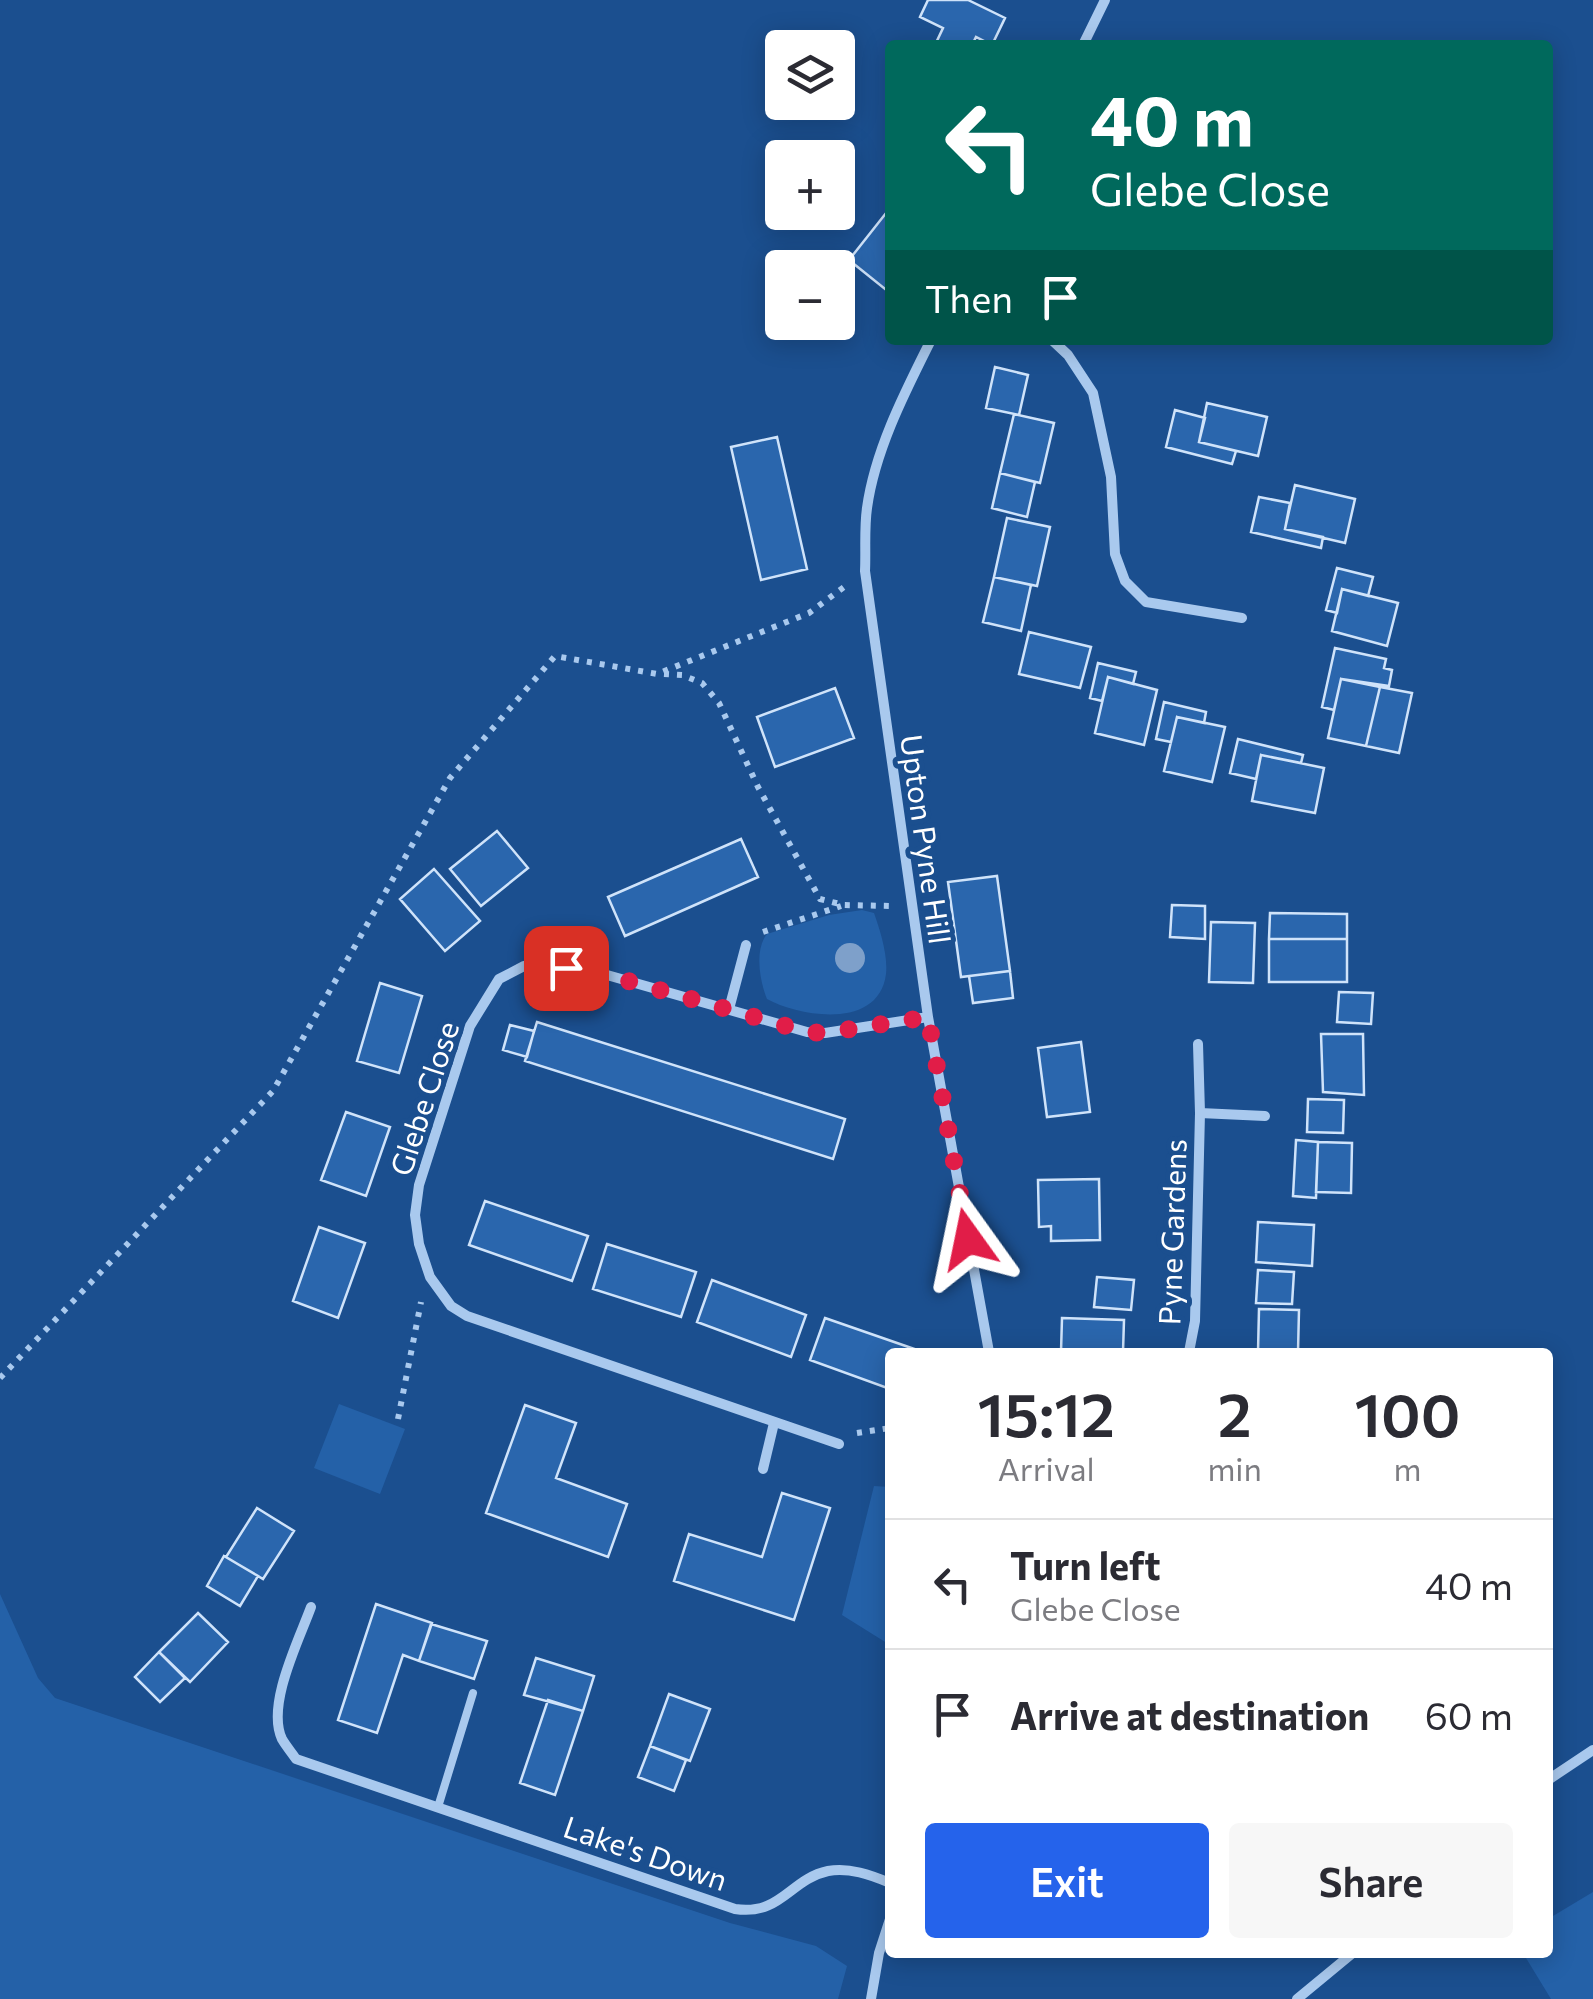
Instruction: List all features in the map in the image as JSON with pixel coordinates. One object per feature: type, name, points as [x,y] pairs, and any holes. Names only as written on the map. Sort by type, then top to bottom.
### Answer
[{"type":"street","points":[[1085,40],[1105,0]]},
{"type":"street","name":"Upton Pyne Hill","points":[[929,345],[881,454],[867,508],[865,572],[911,910],[988,1348]]},
{"type":"street","points":[[1057,345],[1093,392],[1111,477],[1115,554],[1126,581],[1146,602],[1242,618]]},
{"type":"street","points":[[729,1008],[746,944]]},
{"type":"street","name":"Glebe Close","points":[[839,1444],[467,1316],[451,1306],[430,1277],[419,1244],[419,1185],[470,1026],[499,979],[524,966],[538,964],[593,971],[807,1032],[825,1033],[928,1017]]},
{"type":"street","name":"Pyne Gardens","points":[[1190,1348],[1195,1321],[1198,1044]]},
{"type":"street","name":"Pyne Gardens","points":[[1200,1113],[1265,1116]]},
{"type":"street","points":[[764,1469],[774,1422]]},
{"type":"street","name":"Lake's Down","points":[[311,1607],[280,1695],[277,1719],[282,1738],[296,1759],[735,1909],[754,1912],[766,1908],[824,1872],[842,1870],[885,1882]]},
{"type":"street","points":[[1553,1777],[1593,1750]]},
{"type":"street","points":[[870,1999],[885,1933]]},
{"type":"street","points":[[1297,1999],[1347,1958]]},
{"type":"lane","points":[[438,1807],[473,1693]]},
{"type":"path","points":[[657,674],[809,613],[865,572]]},
{"type":"path","points":[[0,1378],[272,1091],[450,778],[555,656],[682,675],[702,683],[719,703],[758,787],[820,899],[844,905],[874,904],[911,910]]},
{"type":"path","points":[[746,944],[762,932],[844,905]]},
{"type":"path","points":[[398,1419],[417,1311],[430,1277]]},
{"type":"shaded area","points":[[862,910],[874,913],[886,959],[880,992],[869,1004],[854,1011],[817,1014],[767,999],[759,957],[767,934],[829,915]]},
{"type":"shaded area","points":[[339,1404],[405,1429],[380,1494],[314,1468]]},
{"type":"shaded area","points":[[874,1486],[885,1487],[885,1642],[842,1615]]},
{"type":"shaded area","points":[[0,1594],[38,1678],[55,1698],[730,1923],[816,1946],[847,1966],[838,1999],[0,1999]]},
{"type":"shaded area","points":[[1593,1892],[1593,1999],[1551,1999],[1526,1958],[1553,1958],[1553,1916]]},
{"type":"building","points":[[928,0],[968,0],[1005,18],[994,40],[937,40],[943,28],[920,17]]},
{"type":"building","points":[[885,214],[885,289],[855,265],[855,252]]},
{"type":"building","points":[[995,367],[1028,375],[1019,415],[986,408]]},
{"type":"building","points":[[1207,403],[1267,417],[1258,456],[1199,442]]},
{"type":"building","points":[[1175,410],[1205,418],[1199,442],[1236,451],[1232,464],[1166,447]]},
{"type":"building","points":[[1014,414],[1054,423],[1040,483],[1000,473]]},
{"type":"building","points":[[777,437],[807,569],[761,580],[731,447]]},
{"type":"building","points":[[1000,473],[1035,482],[1027,517],[992,508]]},
{"type":"building","points":[[1295,485],[1355,499],[1345,543],[1285,529]]},
{"type":"building","points":[[1259,497],[1290,503],[1285,529],[1323,537],[1321,548],[1251,532]]},
{"type":"building","points":[[1007,518],[1050,527],[1037,586],[994,577]]},
{"type":"building","points":[[1337,568],[1373,577],[1368,596],[1342,589],[1337,613],[1326,610]]},
{"type":"building","points":[[994,577],[1031,585],[1021,631],[983,622]]},
{"type":"building","points":[[1342,589],[1398,603],[1387,646],[1332,631]]},
{"type":"building","points":[[1029,632],[1091,647],[1080,688],[1019,674]]},
{"type":"building","points":[[1335,648],[1386,659],[1384,668],[1392,670],[1389,686],[1341,679],[1334,710],[1322,707]]},
{"type":"building","points":[[1098,663],[1136,672],[1133,684],[1108,677],[1102,701],[1090,698]]},
{"type":"building","points":[[1108,677],[1157,690],[1144,745],[1095,733]]},
{"type":"building","points":[[1341,679],[1380,687],[1366,746],[1328,738]]},
{"type":"building","points":[[1380,687],[1412,693],[1399,753],[1366,746]]},
{"type":"building","points":[[835,688],[854,738],[775,767],[757,717]]},
{"type":"building","points":[[1164,702],[1206,712],[1204,723],[1177,717],[1171,742],[1156,739]]},
{"type":"building","points":[[1177,717],[1225,727],[1212,782],[1164,771]]},
{"type":"building","points":[[1238,739],[1303,755],[1301,763],[1261,755],[1256,779],[1230,773]]},
{"type":"building","points":[[1261,755],[1324,768],[1315,813],[1252,801]]},
{"type":"building","points":[[497,831],[528,868],[481,906],[450,869]]},
{"type":"building","points":[[741,839],[758,877],[625,936],[608,897]]},
{"type":"building","points":[[434,869],[480,921],[445,951],[400,899]]},
{"type":"building","points":[[997,876],[1010,971],[961,977],[948,882]]},
{"type":"building","points":[[1172,905],[1205,906],[1205,939],[1170,937]]},
{"type":"building","points":[[1270,913],[1347,914],[1347,939],[1269,939]]},
{"type":"building","points":[[1211,922],[1255,923],[1253,983],[1209,982]]},
{"type":"building","points":[[1269,939],[1347,939],[1347,982],[1269,982]]},
{"type":"building","points":[[1010,971],[1013,998],[973,1003],[969,976]]},
{"type":"building","points":[[380,983],[422,996],[399,1073],[357,1061]]},
{"type":"building","points":[[1339,992],[1373,993],[1371,1024],[1337,1022]]},
{"type":"building","points":[[537,1022],[845,1119],[833,1159],[525,1061]]},
{"type":"building","points":[[510,1025],[534,1031],[527,1057],[503,1050]]},
{"type":"building","points":[[1321,1034],[1363,1034],[1364,1095],[1323,1092]]},
{"type":"building","points":[[1081,1042],[1090,1112],[1047,1117],[1038,1048]]},
{"type":"building","points":[[1308,1099],[1344,1100],[1343,1133],[1307,1132]]},
{"type":"building","points":[[346,1112],[390,1127],[366,1196],[321,1180]]},
{"type":"building","points":[[1296,1140],[1318,1142],[1316,1198],[1293,1196]]},
{"type":"building","points":[[1318,1142],[1352,1143],[1351,1193],[1316,1192]]},
{"type":"building","points":[[1099,1179],[1100,1240],[1051,1241],[1051,1226],[1039,1227],[1038,1180]]},
{"type":"building","points":[[485,1201],[588,1236],[572,1281],[469,1245]]},
{"type":"building","points":[[1258,1222],[1314,1225],[1312,1266],[1256,1262]]},
{"type":"building","points":[[319,1227],[365,1243],[338,1318],[293,1301]]},
{"type":"building","points":[[607,1244],[696,1272],[681,1317],[593,1289]]},
{"type":"building","points":[[1258,1270],[1294,1272],[1292,1304],[1256,1303]]},
{"type":"building","points":[[1097,1277],[1134,1280],[1131,1310],[1094,1307]]},
{"type":"building","points":[[712,1280],[806,1315],[791,1357],[697,1322]]},
{"type":"building","points":[[1259,1309],[1299,1310],[1298,1348],[1258,1348]]},
{"type":"building","points":[[825,1318],[911,1348],[885,1348],[885,1387],[810,1360]]},
{"type":"building","points":[[1062,1318],[1124,1320],[1123,1348],[1061,1348]]},
{"type":"building","points":[[525,1405],[576,1423],[556,1478],[627,1504],[608,1557],[486,1513]]},
{"type":"building","points":[[782,1493],[830,1508],[794,1620],[674,1581],[689,1534],[762,1557]]},
{"type":"building","points":[[257,1508],[294,1531],[263,1579],[226,1557]]},
{"type":"building","points":[[224,1556],[258,1576],[240,1606],[207,1586]]},
{"type":"building","points":[[376,1604],[432,1623],[419,1661],[403,1655],[377,1733],[338,1720]]},
{"type":"building","points":[[198,1613],[228,1642],[190,1682],[159,1652]]},
{"type":"building","points":[[431,1624],[487,1641],[474,1679],[419,1661]]},
{"type":"building","points":[[159,1652],[185,1678],[160,1702],[135,1677]]},
{"type":"building","points":[[536,1658],[594,1676],[583,1711],[524,1695]]},
{"type":"building","points":[[669,1694],[710,1709],[690,1761],[650,1746]]},
{"type":"building","points":[[548,1700],[583,1711],[555,1795],[520,1783]]},
{"type":"building","points":[[650,1746],[686,1760],[674,1791],[638,1777]]},
{"type":"route","points":[[566,968],[593,971],[807,1032],[825,1033],[928,1017],[968,1239]]}]
